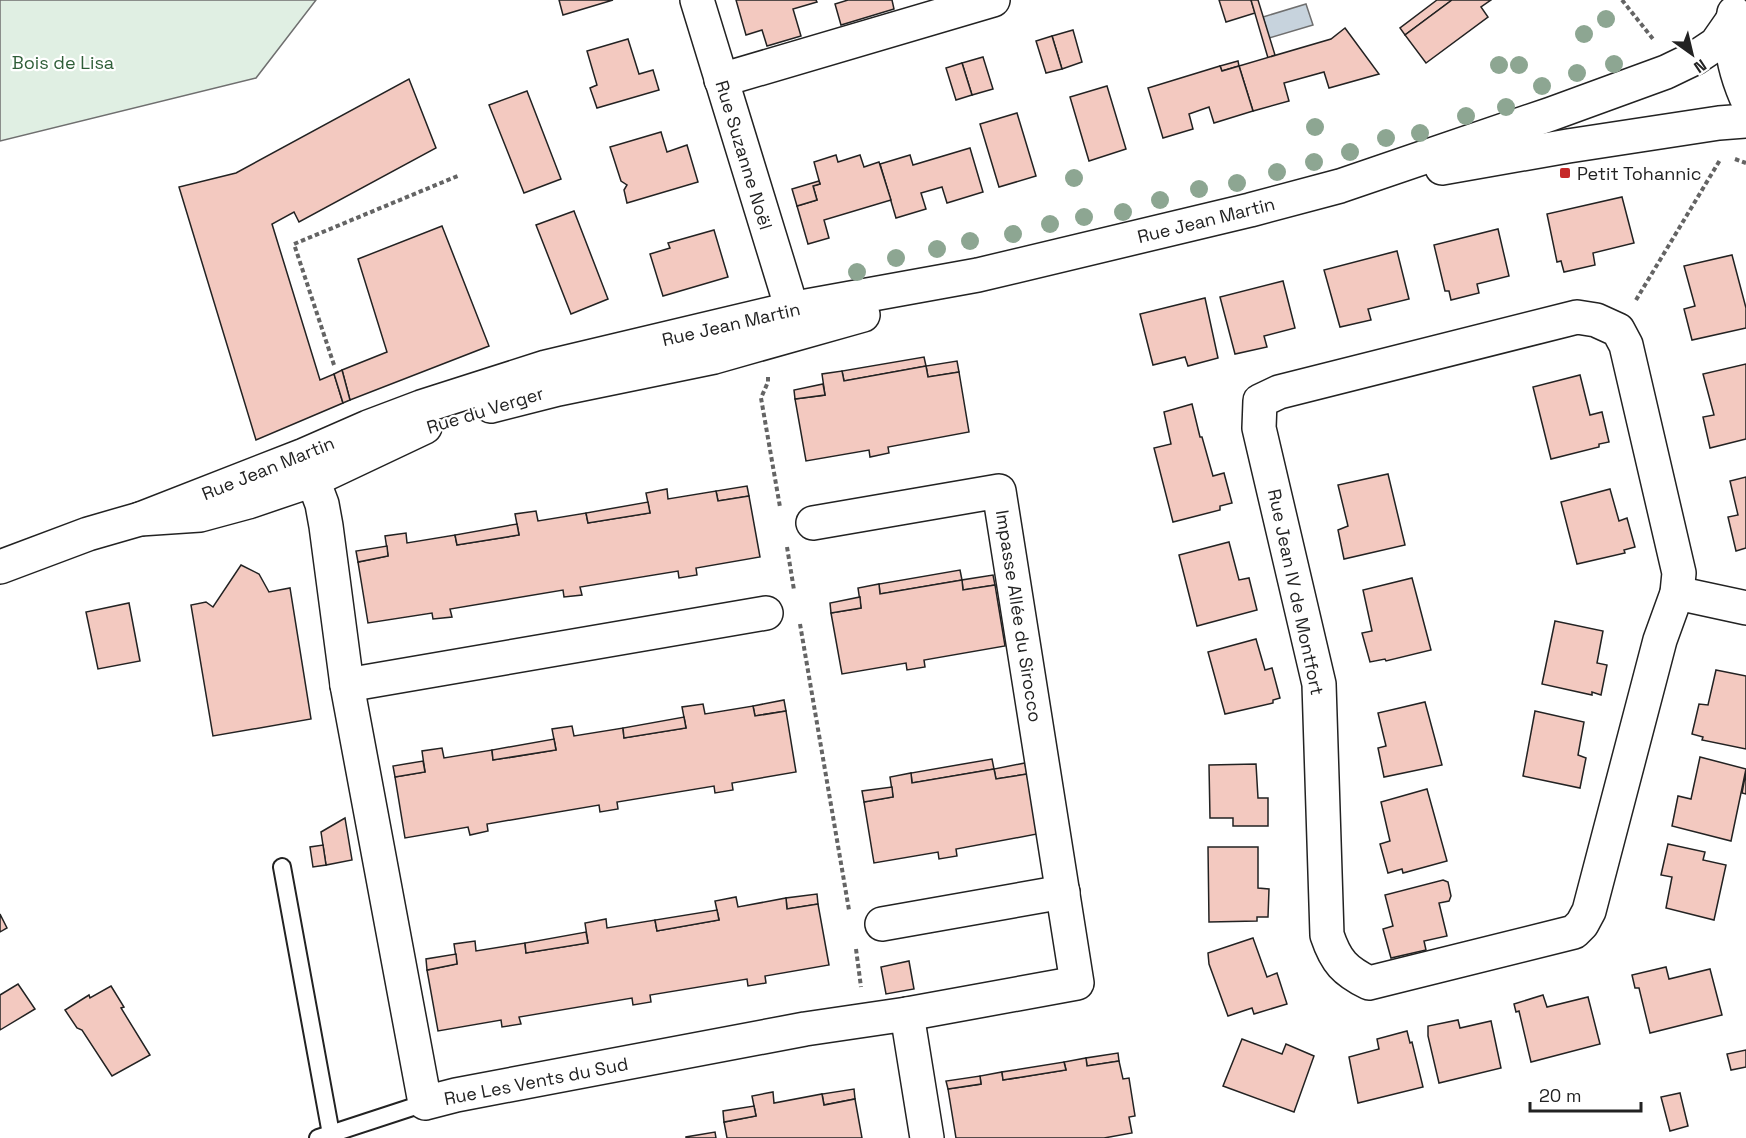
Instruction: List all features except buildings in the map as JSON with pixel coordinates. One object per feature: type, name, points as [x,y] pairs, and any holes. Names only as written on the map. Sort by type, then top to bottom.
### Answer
[{"type":"street","name":"Rue Suzanne Noël","points":[[697,0],[790,309]]},
{"type":"street","points":[[721,80],[993,0]]},
{"type":"street","points":[[1735,10],[1734,58],[1737,76],[1746,97]]},
{"type":"street","name":"Rue Jean Martin","points":[[1340,186],[1666,72],[1695,58],[1716,44],[1735,10]]},
{"type":"street","name":"Rue Jean Martin","points":[[140,519],[399,415],[532,371],[790,309],[978,275],[1340,186],[1568,146],[1746,121]]},
{"type":"street","name":"Rue du Verger","points":[[0,567],[88,534],[140,519],[200,515],[248,502],[313,480],[427,426],[484,408],[558,389],[723,355],[863,315],[978,275]]},
{"type":"street","name":"Rue Jean IV de Montfort","points":[[1577,317],[1596,320],[1618,330],[1626,345],[1679,573],[1677,592],[1660,640],[1589,911],[1582,924],[1574,932],[1369,983],[1349,973],[1334,955],[1327,935],[1319,684],[1259,428],[1260,401],[1279,392],[1577,317]]},
{"type":"street","name":"Rue Les Vents du Sud","points":[[313,480],[322,504],[326,526],[347,686],[425,1103],[456,1095],[794,1031],[908,1014]]},
{"type":"street","name":"Impasse Allée du Sirocco","points":[[794,526],[999,491],[1077,984],[908,1014]]},
{"type":"street","points":[[1677,592],[1746,608]]},
{"type":"street","points":[[347,686],[766,613]]},
{"type":"street","points":[[866,921],[1062,892]]},
{"type":"street","points":[[908,1014],[927,1138]]},
{"type":"lane","points":[[282,867],[324,1136],[425,1103]]},
{"type":"path","points":[[1618,330],[1722,157]]},
{"type":"path","points":[[334,365],[294,243],[460,175]]},
{"type":"path","points":[[767,374],[768,382],[761,398],[794,526],[795,595]]},
{"type":"path","points":[[799,617],[866,921]]},
{"type":"path","points":[[854,941],[866,1020]]},
{"type":"green space","name":"Bois de Lisa","points":[[0,0],[316,0],[256,78],[0,141]]},
{"type":"shaded area","points":[[1306,4],[1313,25],[1269,38],[1263,17]]},
{"type":"place","name":"Petit Tohannic","points":[[1565,173]]}]
